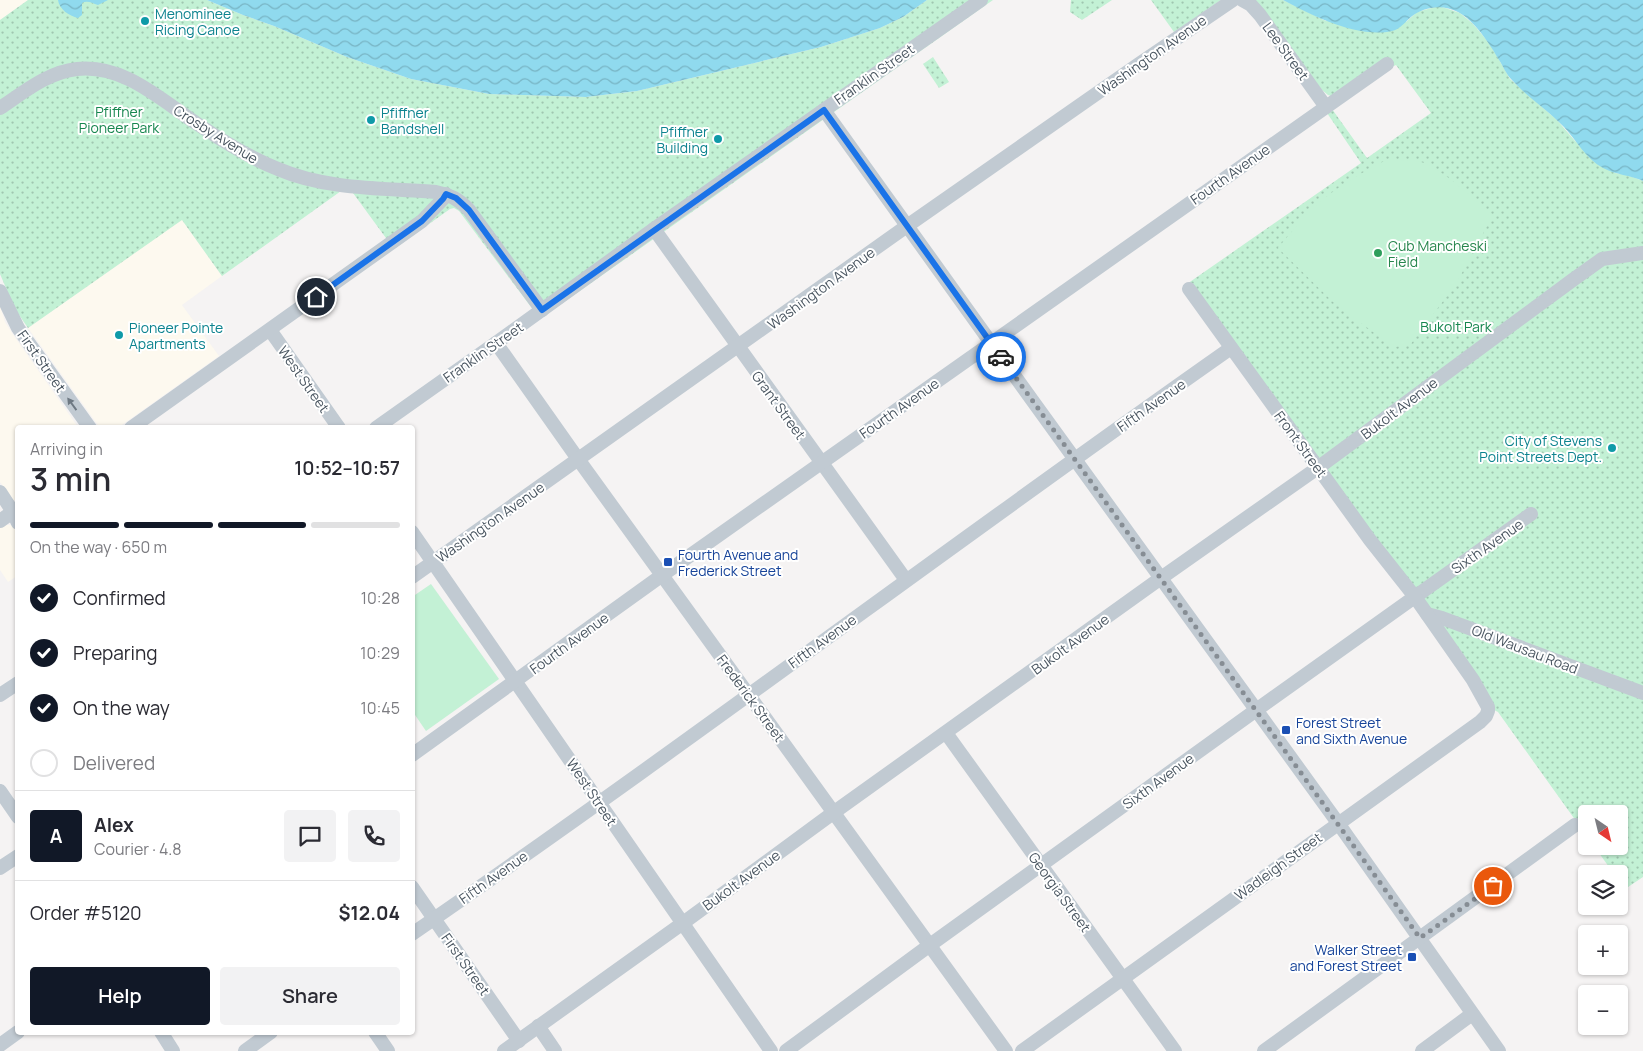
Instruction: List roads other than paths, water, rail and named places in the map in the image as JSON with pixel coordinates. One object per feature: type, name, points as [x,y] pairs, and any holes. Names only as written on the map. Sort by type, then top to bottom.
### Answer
[{"type":"street","name":"Franklin Street","points":[[380,425],[654,229],[981,0]]},
{"type":"street","name":"Lee Street","points":[[1235,0],[1251,5],[1260,15],[1326,107]]},
{"type":"street","name":"Washington Avenue","points":[[415,575],[907,226],[1235,0]]},
{"type":"street","name":"Fourth Avenue","points":[[415,753],[821,463],[1387,64]]},
{"type":"street","name":"Crosby Avenue","points":[[0,108],[55,74],[77,68],[104,70],[129,78],[223,141],[280,170],[334,184],[446,194],[456,198],[469,210],[542,310]]},
{"type":"street","points":[[824,110],[1338,822],[1499,1051]]},
{"type":"street","points":[[135,425],[422,221],[446,194]]},
{"type":"street","name":"Grant Street","points":[[654,229],[906,580]]},
{"type":"street","name":"Bukolt Avenue","points":[[504,1051],[833,813],[1319,467],[1602,259],[1643,253]]},
{"type":"street","name":"Front Street","points":[[1189,289],[1370,540],[1415,597]]},
{"type":"street","name":"First Street","points":[[0,292],[18,328],[88,425]]},
{"type":"street","name":"West Street","points":[[270,330],[337,425]]},
{"type":"street","name":"Frederick Street","points":[[496,343],[1006,1051]]},
{"type":"street","name":"Fifth Avenue","points":[[415,932],[1231,348]]},
{"type":"street","points":[[0,492],[15,513]]},
{"type":"street","points":[[0,521],[15,514]]},
{"type":"street","name":"Sixth Avenue","points":[[786,1051],[1256,710],[1531,514]]},
{"type":"street","name":"West Street","points":[[415,536],[771,1051]]},
{"type":"street","points":[[1415,597],[1427,614]]},
{"type":"street","name":"Old Wausau Road","points":[[1427,614],[1643,693]]},
{"type":"street","name":"Wadleigh Street","points":[[1022,1051],[1338,822],[1484,719],[1488,711],[1478,687],[1427,614]]},
{"type":"street","points":[[0,695],[15,685]]},
{"type":"street","name":"Georgia Street","points":[[946,733],[1175,1051]]},
{"type":"street","points":[[0,791],[15,813]]},
{"type":"street","points":[[1264,1051],[1575,825]]},
{"type":"street","points":[[0,868],[15,858]]},
{"type":"street","name":"First Street","points":[[415,891],[519,1041]]},
{"type":"street","points":[[1422,1051],[1472,1014]]},
{"type":"street","points":[[538,1026],[555,1051]]},
{"type":"street","points":[[0,1045],[15,1034]]},
{"type":"street","points":[[163,1035],[173,1051]]},
{"type":"street","points":[[245,1051],[267,1035]]},
{"type":"street","points":[[377,1035],[388,1051]]},
{"type":"water","points":[[58,0],[108,0],[98,5],[88,2],[82,3],[82,15],[78,18],[65,12]]},
{"type":"water","points":[[207,0],[927,0],[903,17],[880,28],[821,47],[637,91],[586,97],[489,94],[411,79],[347,57]]},
{"type":"water","points":[[1283,0],[1643,0],[1643,181],[1608,170],[1592,160],[1564,127],[1511,79],[1481,33],[1458,12],[1440,7],[1428,8],[1416,13],[1395,30],[1374,32],[1361,31],[1334,24]]},
{"type":"place","name":"Menominee Ricing Canoe","points":[[145,21]]},
{"type":"place","name":"Pfiffner Bandshell","points":[[371,120]]},
{"type":"place","name":"Pfiffner Building","points":[[718,139]]},
{"type":"place","name":"Cub Mancheski Field","points":[[1378,253]]},
{"type":"place","name":"Pioneer Pointe Apartments","points":[[119,335]]},
{"type":"place","name":"City of Stevens Point Streets Dept.","points":[[1612,448]]},
{"type":"place","name":"Fourth Avenue and Frederick Street","points":[[668,562]]},
{"type":"place","name":"Forest Street and Sixth Avenue","points":[[1286,730]]},
{"type":"place","name":"Walker Street and Forest Street","points":[[1412,957]]},
{"type":"park label","name":"Pfiffner Pioneer Park","points":[[119,120]]},
{"type":"park label","name":"Bukolt Park","points":[[1456,326]]}]
